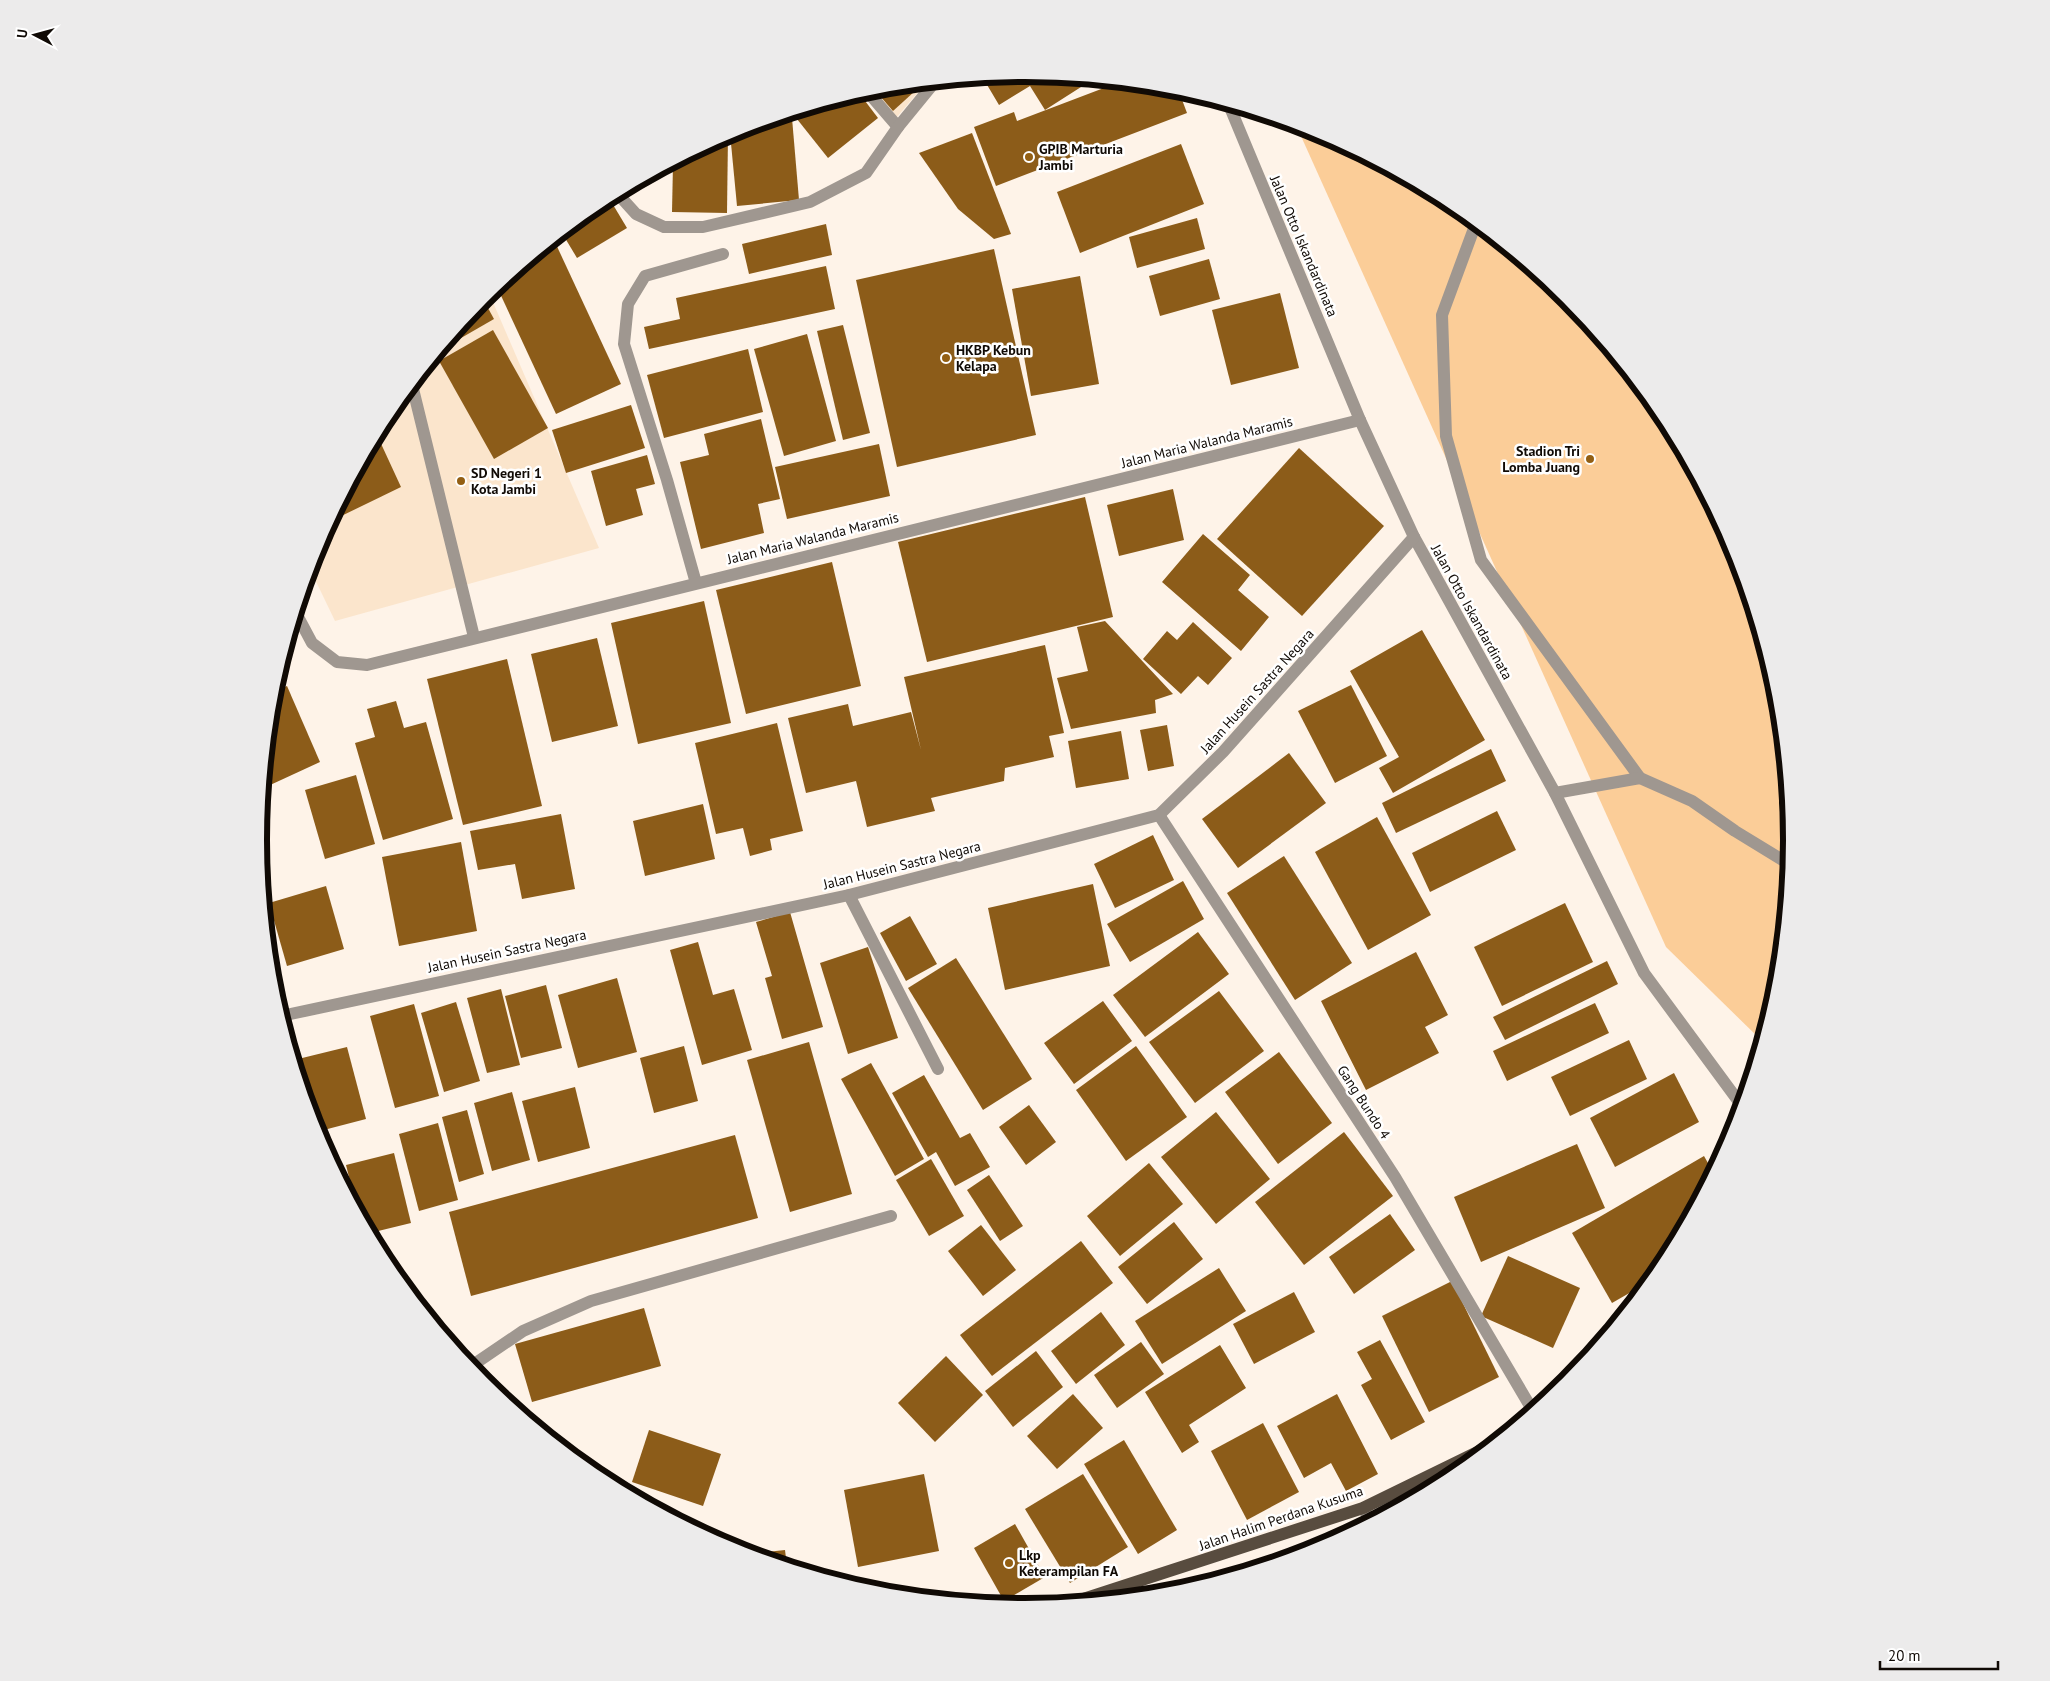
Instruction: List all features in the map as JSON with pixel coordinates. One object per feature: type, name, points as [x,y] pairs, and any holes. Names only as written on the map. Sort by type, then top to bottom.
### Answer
[{"type":"main road","name":"Jalan Halim Perdana Kusuma","points":[[1096,1595],[1363,1508],[1461,1460]]},
{"type":"street","points":[[622,199],[636,214],[664,227],[703,227],[810,202],[866,173],[898,127],[929,89]]},
{"type":"street","points":[[873,98],[898,127]]},
{"type":"street","name":"Jalan Otto Iskandardinata","points":[[1232,111],[1360,420],[1414,537],[1555,793],[1644,973],[1737,1099]]},
{"type":"street","points":[[1473,230],[1442,315],[1446,436],[1481,560],[1640,778],[1692,801],[1734,831],[1782,859]]},
{"type":"street","points":[[696,583],[667,480],[624,344],[628,304],[645,276],[723,254]]},
{"type":"street","points":[[414,393],[474,637]]},
{"type":"street","name":"Jalan Maria Walanda Maramis","points":[[300,621],[312,643],[337,662],[367,665],[474,637],[1360,420]]},
{"type":"street","name":"Jalan Husein Sastra Negara","points":[[288,1015],[849,895],[1160,816],[1223,752],[1414,537]]},
{"type":"street","points":[[1555,793],[1640,778]]},
{"type":"street","name":"Gang Bundo 4","points":[[1160,816],[1395,1176],[1530,1405]]},
{"type":"street","points":[[849,895],[938,1068]]},
{"type":"street","points":[[476,1363],[523,1331],[591,1301],[891,1216]]},
{"type":"street","points":[[1363,1508],[1368,1516]]},
{"type":"shaded area","points":[[920,90],[896,118],[877,97]]},
{"type":"shaded area","points":[[1300,135],[1360,161],[1404,184],[1446,210],[1525,271],[1595,341],[1626,379],[1655,419],[1705,505],[1743,597],[1757,644],[1777,742],[1783,840],[1781,890],[1777,939],[1757,1036],[1666,947]]},
{"type":"shaded area","name":"SD Negeri 1 Kota Jambi","points":[[493,302],[599,548],[335,621],[314,578],[345,505],[395,419],[424,379],[455,341]]},
{"type":"building","points":[[1025,82],[1084,85],[1045,110],[1030,86],[999,105],[986,84]]},
{"type":"building","name":"GPIB Marturia Jambi","points":[[1106,87],[1182,99],[1187,113],[996,186],[974,127],[1014,112],[1017,121]]},
{"type":"building","points":[[915,91],[915,91],[893,111],[880,96]]},
{"type":"building","points":[[864,100],[878,118],[828,158],[796,118]]},
{"type":"building","points":[[792,120],[799,200],[737,206],[731,142]]},
{"type":"building","points":[[972,133],[1011,234],[994,239],[958,209],[919,153]]},
{"type":"building","points":[[728,143],[727,213],[672,212],[673,170]]},
{"type":"building","points":[[1181,144],[1204,204],[1080,253],[1057,192]]},
{"type":"building","points":[[613,204],[627,228],[577,258],[565,238]]},
{"type":"building","points":[[1197,218],[1205,249],[1137,268],[1129,237]]},
{"type":"building","points":[[826,224],[832,255],[749,274],[742,244]]},
{"type":"building","points":[[556,245],[621,384],[556,414],[500,294]]},
{"type":"building","name":"HKBP Kebun Kelapa","points":[[994,249],[1036,435],[897,467],[856,280]]},
{"type":"building","points":[[1209,259],[1220,299],[1160,316],[1149,276]]},
{"type":"building","points":[[826,266],[835,309],[649,349],[644,327],[680,319],[676,298]]},
{"type":"building","points":[[1080,276],[1099,384],[1031,396],[1012,289]]},
{"type":"building","points":[[1280,293],[1299,368],[1231,385],[1212,310]]},
{"type":"building","points":[[487,307],[494,319],[454,342]]},
{"type":"building","points":[[843,325],[870,433],[843,440],[817,331]]},
{"type":"building","points":[[493,330],[548,428],[494,459],[439,361]]},
{"type":"building","points":[[807,334],[836,441],[784,456],[754,349]]},
{"type":"building","points":[[748,349],[763,412],[664,438],[647,375]]},
{"type":"building","points":[[631,405],[645,448],[566,473],[552,430]]},
{"type":"building","points":[[761,419],[780,499],[758,504],[764,533],[701,549],[680,462],[709,455],[704,434]]},
{"type":"building","points":[[380,442],[401,487],[340,517]]},
{"type":"building","points":[[879,444],[890,496],[787,519],[775,467]]},
{"type":"building","points":[[1299,448],[1384,526],[1302,616],[1217,539]]},
{"type":"building","points":[[647,455],[655,484],[636,489],[643,515],[606,526],[591,471]]},
{"type":"building","points":[[1173,489],[1184,540],[1119,556],[1107,505]]},
{"type":"building","points":[[1085,497],[1113,617],[927,662],[898,542]]},
{"type":"building","points":[[1203,534],[1250,575],[1238,590],[1269,617],[1241,651],[1162,582]]},
{"type":"building","points":[[832,562],[861,686],[746,714],[716,590]]},
{"type":"building","points":[[704,601],[731,723],[638,744],[611,623]]},
{"type":"building","points":[[1105,621],[1173,694],[1155,700],[1156,713],[1071,729],[1057,678],[1088,671],[1077,627]]},
{"type":"building","points":[[1193,622],[1232,658],[1208,685],[1198,676],[1181,694],[1143,659],[1167,631],[1177,640]]},
{"type":"building","points":[[1422,630],[1485,740],[1393,793],[1379,768],[1399,757],[1350,671]]},
{"type":"building","points":[[597,638],[618,726],[552,742],[531,654]]},
{"type":"building","points":[[1045,645],[1064,733],[1049,736],[1054,757],[1005,768],[1004,781],[931,798],[935,811],[867,827],[856,781],[806,793],[788,718],[848,704],[853,726],[911,712],[921,750],[904,677]]},
{"type":"building","points":[[507,659],[542,806],[463,825],[427,679]]},
{"type":"building","points":[[1351,685],[1387,756],[1335,783],[1298,711]]},
{"type":"building","points":[[287,686],[320,762],[269,785],[273,742],[283,688]]},
{"type":"building","points":[[396,701],[404,728],[426,722],[453,819],[383,840],[355,743],[375,737],[367,709]]},
{"type":"building","points":[[777,723],[803,831],[770,839],[772,850],[750,856],[743,828],[716,834],[695,743]]},
{"type":"building","points":[[1167,725],[1174,766],[1148,771],[1140,730]]},
{"type":"building","points":[[1121,731],[1129,779],[1076,788],[1068,741]]},
{"type":"building","points":[[1491,749],[1506,781],[1396,833],[1382,803]]},
{"type":"building","points":[[1289,753],[1326,803],[1238,868],[1202,819]]},
{"type":"building","points":[[356,775],[375,844],[325,859],[305,790]]},
{"type":"building","points":[[703,804],[715,859],[645,876],[633,821]]},
{"type":"building","points":[[1497,811],[1516,850],[1430,892],[1412,853]]},
{"type":"building","points":[[561,814],[575,889],[522,899],[515,864],[478,870],[470,831]]},
{"type":"building","points":[[1377,817],[1431,915],[1368,950],[1315,852]]},
{"type":"building","points":[[1153,835],[1174,880],[1115,908],[1094,864]]},
{"type":"building","points":[[461,842],[477,931],[399,946],[382,857]]},
{"type":"building","points":[[1284,856],[1352,963],[1295,1000],[1227,893]]},
{"type":"building","points":[[1183,881],[1204,919],[1130,962],[1107,924]]},
{"type":"building","points":[[1093,884],[1110,966],[1005,990],[988,908]]},
{"type":"building","points":[[326,886],[344,949],[287,966],[270,903]]},
{"type":"building","points":[[1565,903],[1593,962],[1502,1006],[1474,947]]},
{"type":"building","points":[[790,912],[823,1027],[782,1039],[765,978],[772,976],[756,922]]},
{"type":"building","points":[[910,916],[937,964],[906,981],[880,933]]},
{"type":"building","points":[[1198,932],[1229,974],[1145,1037],[1113,995]]},
{"type":"building","points":[[698,942],[713,995],[734,989],[752,1050],[702,1065],[670,950]]},
{"type":"building","points":[[868,947],[898,1038],[848,1054],[820,963]]},
{"type":"building","points":[[1416,952],[1448,1015],[1425,1027],[1439,1053],[1366,1090],[1321,1001]]},
{"type":"building","points":[[956,958],[1032,1079],[983,1110],[908,988]]},
{"type":"building","points":[[1607,961],[1618,984],[1505,1040],[1493,1017]]},
{"type":"building","points":[[617,978],[637,1052],[578,1068],[558,995]]},
{"type":"building","points":[[546,985],[562,1048],[521,1058],[505,996]]},
{"type":"building","points":[[501,989],[520,1065],[487,1073],[467,998]]},
{"type":"building","points":[[1219,991],[1264,1051],[1195,1103],[1149,1042]]},
{"type":"building","points":[[1103,1001],[1132,1041],[1074,1084],[1044,1043]]},
{"type":"building","points":[[456,1002],[480,1081],[444,1092],[421,1013]]},
{"type":"building","points":[[1595,1003],[1609,1033],[1507,1081],[1493,1051]]},
{"type":"building","points":[[414,1004],[439,1096],[395,1108],[370,1016]]},
{"type":"building","points":[[1629,1040],[1647,1079],[1570,1116],[1551,1077]]},
{"type":"building","points":[[809,1042],[852,1194],[790,1212],[747,1060]]},
{"type":"building","points":[[684,1046],[698,1101],[654,1113],[640,1058]]},
{"type":"building","points":[[1136,1046],[1187,1117],[1126,1161],[1076,1090]]},
{"type":"building","points":[[347,1047],[366,1119],[325,1130],[299,1059]]},
{"type":"building","points":[[1279,1052],[1332,1123],[1278,1164],[1225,1092]]},
{"type":"building","points":[[871,1063],[924,1159],[895,1176],[841,1079]]},
{"type":"building","points":[[1674,1073],[1699,1122],[1615,1167],[1590,1118]]},
{"type":"building","points":[[924,1075],[960,1138],[970,1133],[990,1167],[955,1186],[936,1152],[928,1157],[892,1093]]},
{"type":"building","points":[[575,1087],[590,1148],[538,1162],[522,1101]]},
{"type":"building","points":[[512,1092],[530,1160],[492,1171],[474,1103]]},
{"type":"building","points":[[1029,1105],[1056,1142],[1026,1165],[999,1127]]},
{"type":"building","points":[[467,1110],[484,1174],[459,1182],[442,1117]]},
{"type":"building","points":[[1216,1112],[1270,1179],[1216,1224],[1161,1157]]},
{"type":"building","points":[[438,1123],[458,1200],[419,1211],[399,1134]]},
{"type":"building","points":[[1344,1132],[1393,1196],[1304,1265],[1255,1202]]},
{"type":"building","points":[[735,1135],[758,1218],[471,1296],[449,1212]]},
{"type":"building","points":[[1577,1144],[1605,1208],[1481,1262],[1454,1197]]},
{"type":"building","points":[[394,1153],[411,1223],[376,1232],[352,1189],[346,1165]]},
{"type":"building","points":[[1704,1156],[1710,1166],[1681,1220],[1655,1262],[1635,1290],[1612,1303],[1572,1233]]},
{"type":"building","points":[[931,1159],[964,1216],[929,1236],[896,1180]]},
{"type":"building","points":[[1149,1163],[1183,1204],[1120,1256],[1087,1216]]},
{"type":"building","points":[[989,1175],[1023,1226],[1000,1241],[967,1190]]},
{"type":"building","points":[[1390,1214],[1415,1250],[1354,1294],[1329,1257]]},
{"type":"building","points":[[1174,1222],[1203,1259],[1147,1304],[1118,1267]]},
{"type":"building","points":[[981,1225],[1016,1270],[983,1296],[948,1251]]},
{"type":"building","points":[[1081,1241],[1113,1283],[992,1376],[960,1335]]},
{"type":"building","points":[[1508,1256],[1580,1288],[1553,1348],[1481,1316]]},
{"type":"building","points":[[1219,1268],[1246,1311],[1162,1364],[1135,1321]]},
{"type":"building","points":[[1452,1281],[1499,1377],[1429,1412],[1382,1316]]},
{"type":"building","points":[[1294,1292],[1315,1332],[1254,1364],[1233,1324]]},
{"type":"building","points":[[644,1308],[661,1366],[532,1402],[515,1344]]},
{"type":"building","points":[[1101,1312],[1125,1345],[1076,1384],[1051,1351]]},
{"type":"building","points":[[1380,1340],[1425,1422],[1391,1440],[1361,1385],[1372,1379],[1357,1352]]},
{"type":"building","points":[[1141,1342],[1164,1374],[1117,1408],[1094,1375]]},
{"type":"building","points":[[1220,1345],[1246,1388],[1189,1425],[1199,1442],[1182,1453],[1145,1392]]},
{"type":"building","points":[[1036,1351],[1063,1387],[1013,1427],[985,1391]]},
{"type":"building","points":[[946,1356],[983,1395],[935,1442],[898,1403]]},
{"type":"building","points":[[1073,1394],[1103,1428],[1057,1469],[1027,1436]]},
{"type":"building","points":[[1337,1394],[1378,1474],[1346,1491],[1331,1463],[1304,1478],[1277,1426]]},
{"type":"building","points":[[1263,1423],[1299,1492],[1247,1520],[1211,1451]]},
{"type":"building","points":[[649,1430],[721,1454],[703,1506],[632,1482]]},
{"type":"building","points":[[1124,1440],[1177,1530],[1138,1554],[1084,1464]]},
{"type":"building","points":[[924,1474],[939,1551],[858,1567],[844,1490]]},
{"type":"building","points":[[1083,1474],[1128,1547],[1070,1583],[1025,1509]]},
{"type":"building","name":"Lkp Keterampilan FA","points":[[1015,1524],[1045,1577],[1010,1598],[1002,1598],[974,1548]]},
{"type":"building","points":[[785,1550],[786,1560],[781,1558],[765,1552]]},
{"type":"place","name":"GPIB Marturia Jambi","points":[[1029,157]]},
{"type":"place","name":"HKBP Kebun Kelapa","points":[[946,358]]},
{"type":"place","name":"Stadion Tri Lomba Juang","points":[[1590,459]]},
{"type":"place","name":"SD Negeri 1 Kota Jambi","points":[[461,481]]},
{"type":"place","name":"Lkp Keterampilan FA","points":[[1009,1563]]}]
